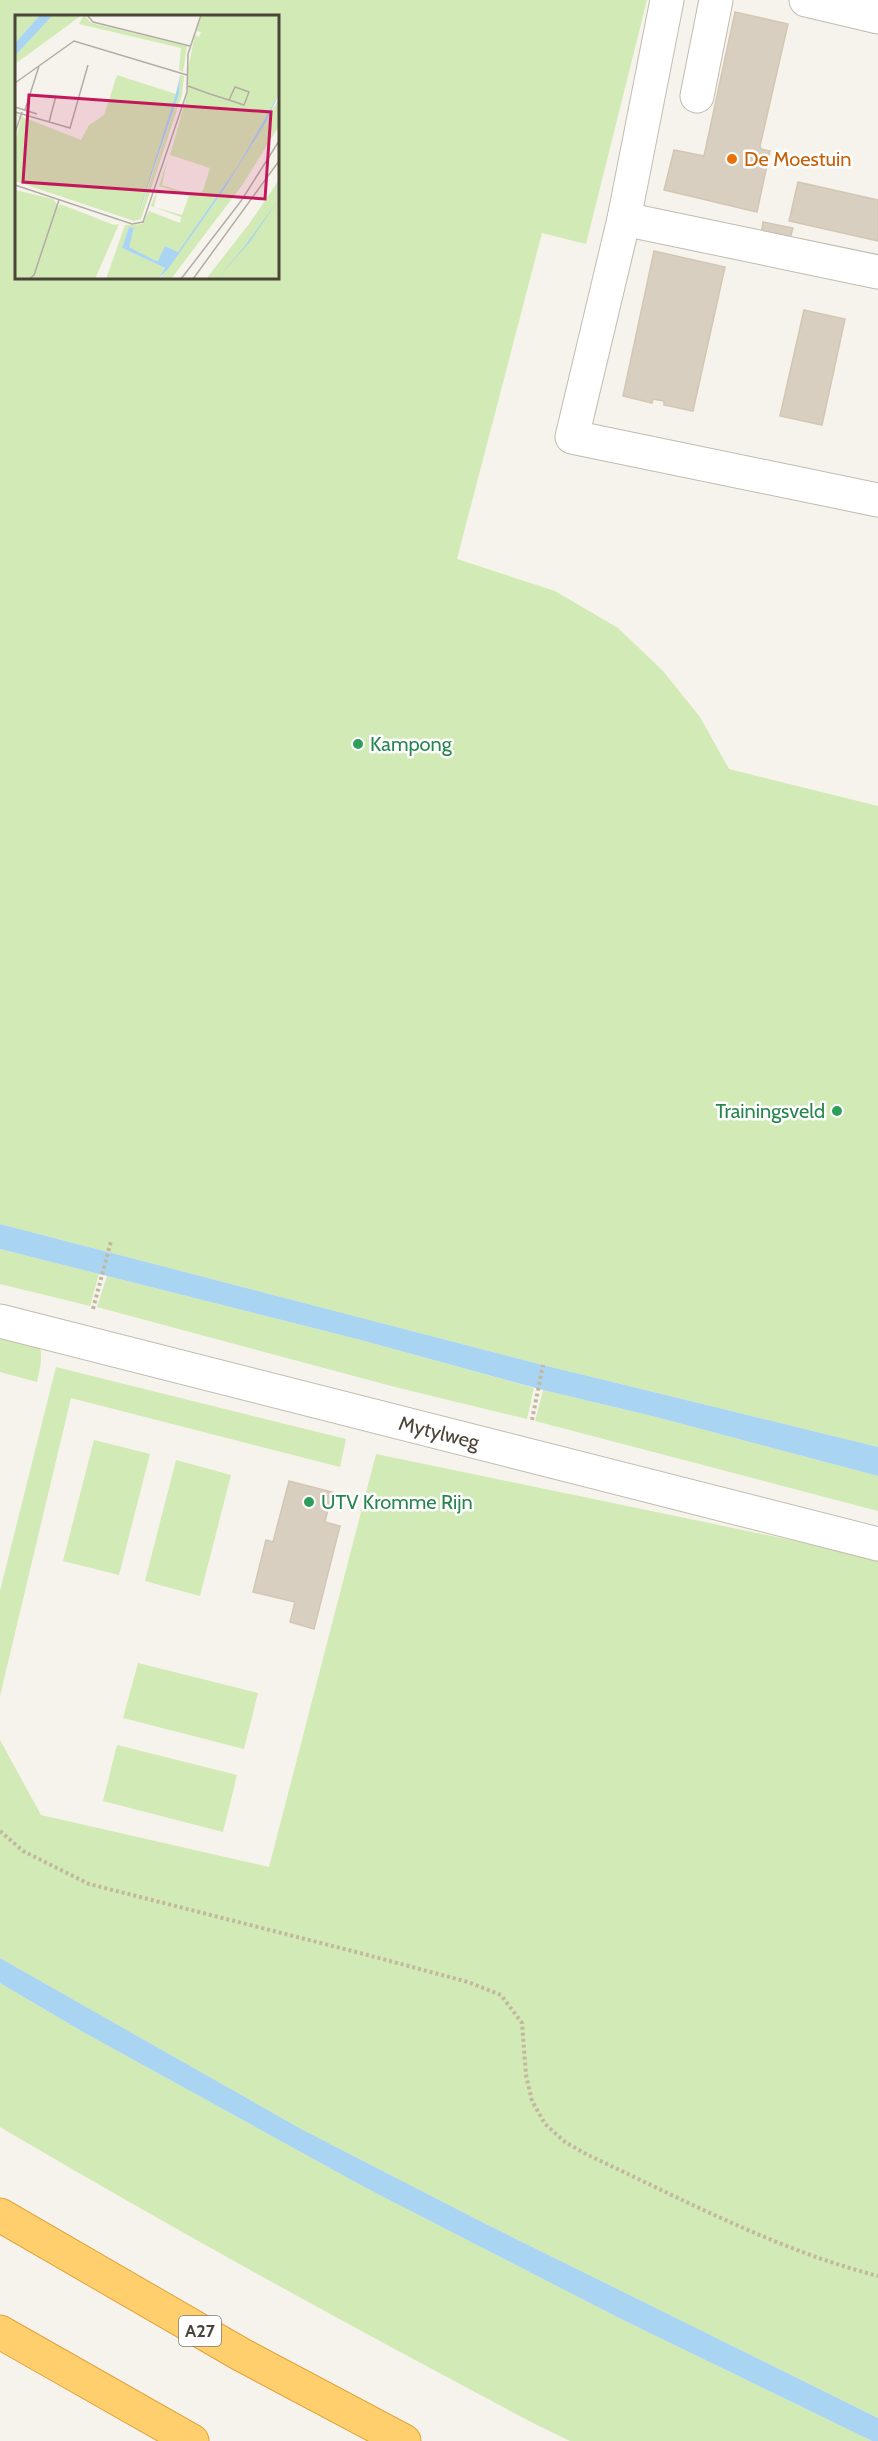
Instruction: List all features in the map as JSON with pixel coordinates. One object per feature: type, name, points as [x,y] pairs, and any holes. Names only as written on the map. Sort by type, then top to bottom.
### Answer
[{"type":"highway","name":"A27","points":[[0,2215],[242,2355],[404,2441]]},
{"type":"highway","points":[[0,2332],[192,2441]]},
{"type":"street","points":[[667,0],[624,219],[572,437],[878,500]]},
{"type":"street","points":[[697,96],[716,0]]},
{"type":"street","points":[[806,0],[878,17]]},
{"type":"street","points":[[624,219],[878,272]]},
{"type":"street","name":"Mytylweg","points":[[0,1321],[878,1544]]},
{"type":"path","points":[[102,1275],[111,1241]]},
{"type":"path","points":[[538,1384],[543,1365]]},
{"type":"path","points":[[0,1831],[23,1851],[89,1884],[468,1982],[501,1995],[522,2023],[526,2075],[531,2101],[545,2124],[565,2142],[588,2155],[744,2227],[841,2266],[878,2276]]},
{"type":"green space","name":"Kampong","points":[[0,0],[647,0],[586,244],[542,233],[457,559],[555,591],[618,628],[663,671],[700,717],[729,769],[878,806],[878,1447],[543,1365],[0,1224]]},
{"type":"green space","points":[[0,1249],[99,1274],[90,1306],[0,1284]]},
{"type":"green space","points":[[107,1276],[357,1339],[534,1388],[527,1419],[395,1387],[97,1307]]},
{"type":"green space","points":[[0,1331],[32,1341],[37,1345],[41,1357],[37,1382],[0,1372]]},
{"type":"green space","points":[[56,1367],[346,1439],[340,1467],[71,1398],[0,1696],[0,1591]]},
{"type":"green space","points":[[543,1390],[656,1417],[878,1476],[878,1511],[535,1421]]},
{"type":"green space","points":[[94,1440],[150,1454],[119,1575],[63,1561]]},
{"type":"green space","points":[[376,1454],[878,1558],[878,2418],[484,2223],[303,2130],[0,1958],[0,1740],[41,1815],[269,1867]]},
{"type":"green space","points":[[176,1460],[231,1475],[200,1596],[145,1581]]},
{"type":"green space","points":[[138,1663],[258,1693],[244,1749],[123,1718]]},
{"type":"green space","points":[[117,1745],[237,1775],[223,1832],[103,1801]]},
{"type":"green space","points":[[0,1983],[83,2032],[366,2188],[623,2320],[872,2441],[570,2441],[535,2424],[132,2204],[0,2127]]},
{"type":"water","points":[[0,1224],[543,1365],[878,1447],[878,1476],[656,1417],[543,1390],[357,1339],[0,1249]]},
{"type":"water","points":[[0,1958],[303,2130],[484,2223],[878,2418],[878,2441],[872,2441],[623,2320],[366,2188],[83,2032],[0,1983]]},
{"type":"building","points":[[735,12],[788,24],[760,146],[761,149],[770,151],[757,212],[664,190],[674,150],[704,156]]},
{"type":"building","points":[[798,182],[878,200],[878,241],[789,221]]},
{"type":"building","points":[[763,222],[793,228],[789,242],[761,235]]},
{"type":"building","points":[[654,251],[725,267],[693,411],[664,405],[664,401],[653,399],[652,403],[623,396]]},
{"type":"building","points":[[804,310],[845,319],[822,425],[780,416]]},
{"type":"building","points":[[289,1481],[332,1492],[325,1522],[340,1526],[314,1629],[290,1622],[295,1602],[253,1592],[266,1540],[273,1542]]},
{"type":"place","name":"De Moestuin","points":[[732,159]]},
{"type":"place","name":"Kampong","points":[[358,744]]},
{"type":"place","name":"Trainingsveld","points":[[837,1111]]},
{"type":"place","name":"UTV Kromme Rijn","points":[[309,1502]]}]
